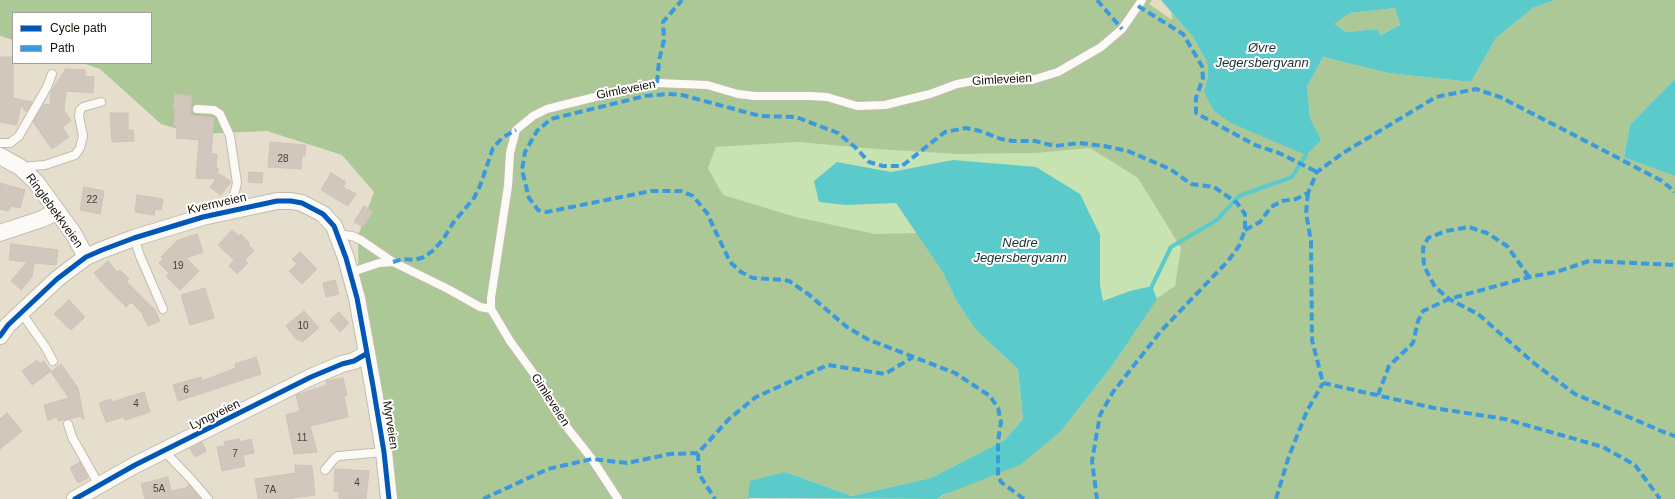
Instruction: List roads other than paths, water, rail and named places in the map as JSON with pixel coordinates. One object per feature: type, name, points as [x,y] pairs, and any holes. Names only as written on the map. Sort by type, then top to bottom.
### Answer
[{"type":"street","name":"Ringlebekkveien","points":[[0,156],[20,167],[36,182],[73,234],[86,257]]},
{"type":"street","name":"Kvernveien","points":[[0,336],[21,312],[57,279],[86,257],[134,238],[182,222],[277,201],[291,201],[302,203],[323,214],[334,226],[357,298],[366,354]]},
{"type":"street","points":[[0,233],[42,219],[56,212]]},
{"type":"street","name":"Lyngveien","points":[[75,499],[164,451],[311,377],[342,364],[354,361],[366,354]]},
{"type":"street","name":"Myrveien","points":[[366,354],[384,452],[389,499]]},
{"type":"lane","name":"Gimleveien","points":[[618,499],[592,459],[569,430],[549,401],[542,385],[510,341],[492,309],[491,298],[508,186],[510,153],[516,130],[533,116],[547,109],[657,83],[707,85],[728,92],[755,96],[827,97],[857,106],[886,105],[930,94],[957,84],[973,81],[1032,80],[1058,72],[1102,47],[1122,29],[1142,0]]},
{"type":"lane","points":[[0,143],[10,143],[19,136],[47,87],[52,74]]},
{"type":"lane","name":"Ringlebekkveien","points":[[20,167],[45,164],[75,155],[80,148],[83,136],[79,116],[80,110],[83,107],[101,102]]},
{"type":"lane","points":[[197,109],[214,110],[220,114],[230,136],[237,183],[234,195],[223,212]]},
{"type":"lane","points":[[337,234],[352,236],[361,240],[393,262],[448,289],[480,307],[492,309]]},
{"type":"lane","points":[[134,238],[140,256],[163,309]]},
{"type":"lane","points":[[349,273],[379,263],[393,262]]},
{"type":"lane","points":[[21,312],[46,348],[53,361]]},
{"type":"lane","points":[[68,424],[72,437],[99,485]]},
{"type":"lane","points":[[164,451],[208,499]]},
{"type":"lane","name":"Myrveien","points":[[325,470],[338,456],[384,452]]},
{"type":"water","name":"Øvre Jegersbergvann","points":[[1161,0],[1555,0],[1533,8],[1496,38],[1471,82],[1388,73],[1323,57],[1307,87],[1310,118],[1321,140],[1306,155],[1231,123],[1214,111],[1204,92],[1208,75],[1207,62],[1193,37]],"holes":[[[1395,8],[1400,25],[1380,35],[1377,29],[1346,32],[1334,24],[1350,13]]]},
{"type":"water","points":[[1675,79],[1675,176],[1624,157],[1630,125]]},
{"type":"water","name":"Nedre Jegersbergvann","points":[[953,160],[1036,167],[1080,194],[1100,235],[1100,285],[1103,301],[1130,291],[1152,286],[1157,299],[1112,366],[1061,431],[1020,465],[943,495],[937,499],[748,498],[750,481],[785,472],[852,496],[931,478],[1005,440],[1023,419],[1018,369],[976,330],[957,302],[942,271],[896,203],[846,205],[819,202],[814,181],[837,162],[891,172]]},
{"type":"waterway","points":[[1152,286],[1171,247],[1217,220],[1239,196],[1292,177],[1306,155]]}]
